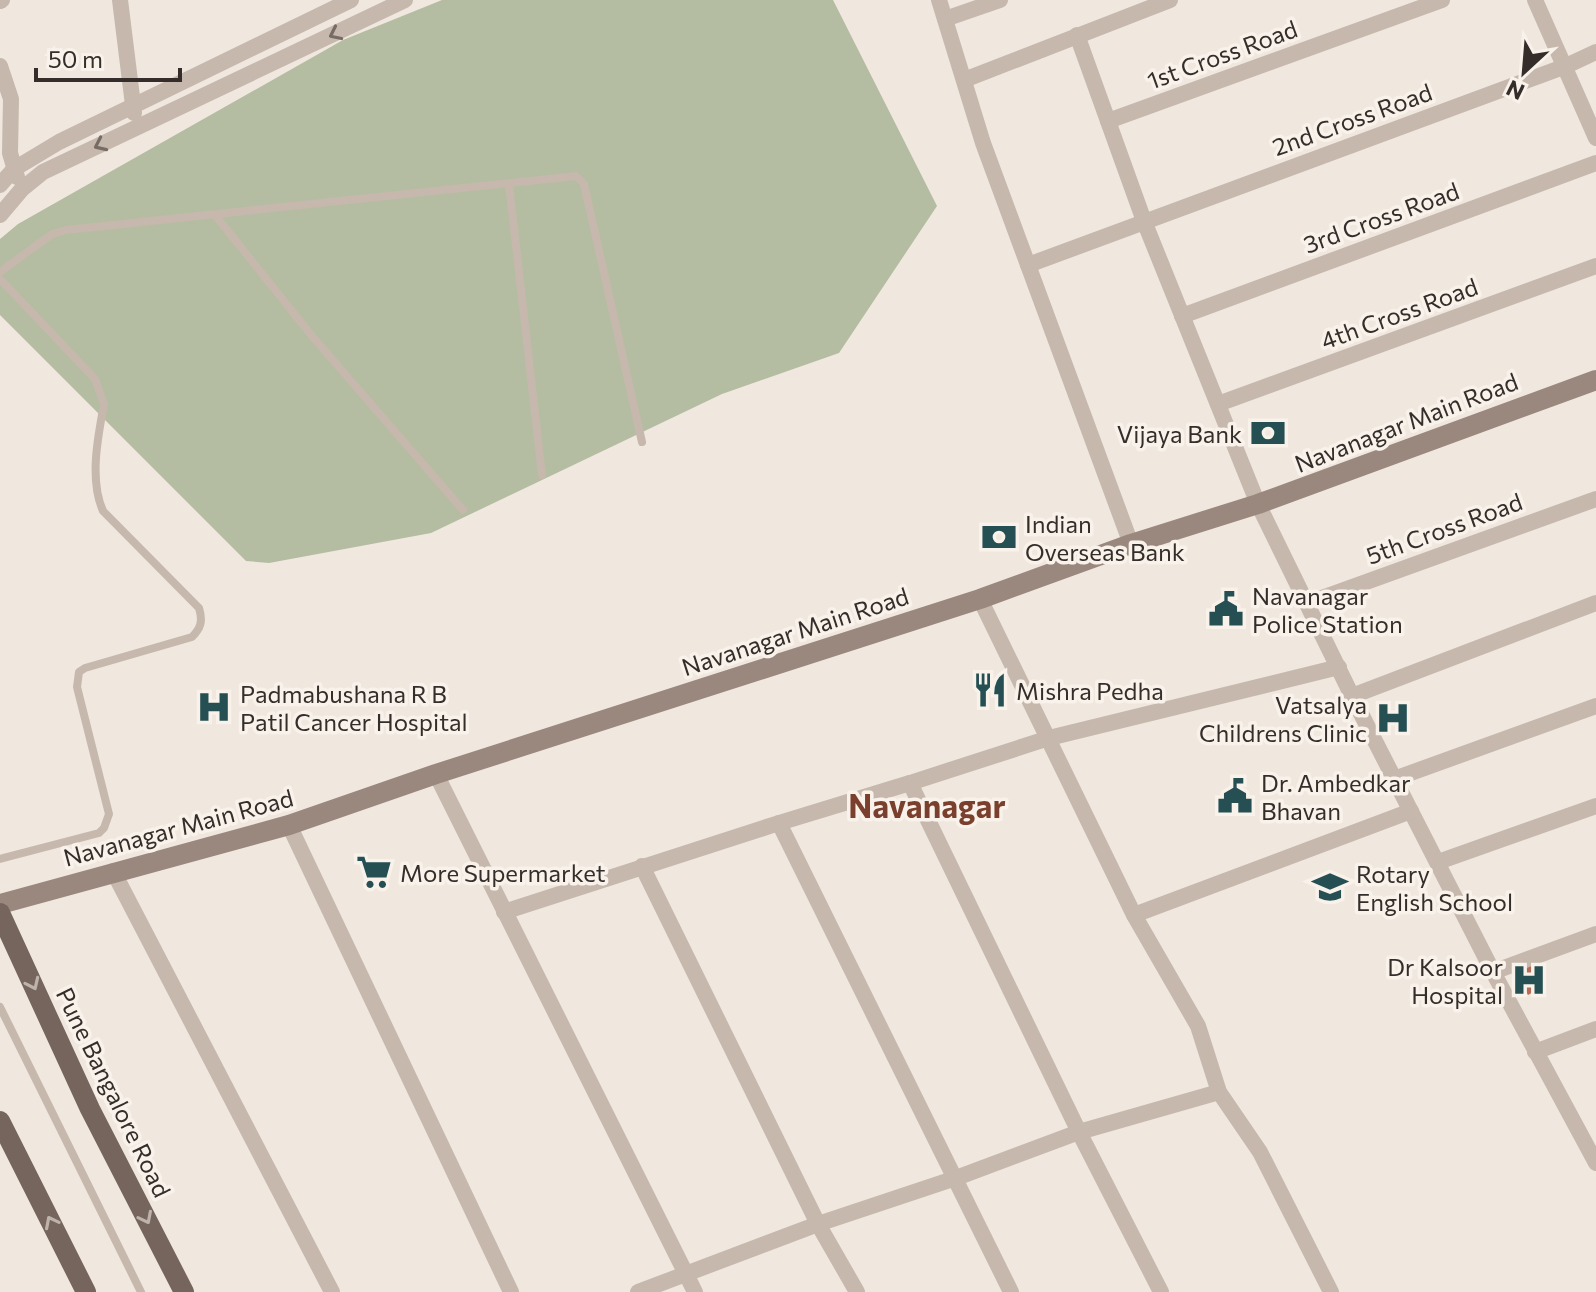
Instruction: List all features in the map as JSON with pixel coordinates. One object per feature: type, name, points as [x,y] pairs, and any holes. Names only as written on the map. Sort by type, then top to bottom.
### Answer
[{"type":"main road","name":"Navanagar Main Road","points":[[0,904],[289,825],[436,774],[980,599],[1131,544],[1258,504],[1596,380]]},
{"type":"main road","name":"Pune Bangalore Road","points":[[0,913],[90,1109],[184,1292]]},
{"type":"main road","points":[[0,1121],[86,1292]]},
{"type":"street","points":[[120,0],[135,129]]},
{"type":"street","points":[[0,185],[14,169],[59,142],[351,0]]},
{"type":"street","points":[[0,215],[22,189],[43,172],[405,0]]},
{"type":"street","points":[[939,0],[983,143],[1131,544]]},
{"type":"street","points":[[945,19],[1000,0]]},
{"type":"street","points":[[964,80],[1170,0]]},
{"type":"street","name":"1st Cross Road","points":[[1108,121],[1442,0]]},
{"type":"street","points":[[1535,0],[1582,59],[1596,138]]},
{"type":"street","points":[[1077,35],[1144,221],[1258,504],[1493,972],[1535,1052],[1590,1140],[1596,1163]]},
{"type":"street","name":"2nd Cross Road","points":[[1028,265],[1582,59]]},
{"type":"street","points":[[0,66],[11,99],[10,153],[22,189]]},
{"type":"street","name":"3rd Cross Road","points":[[1182,316],[1596,163]]},
{"type":"street","name":"4th Cross Road","points":[[1218,404],[1596,266]]},
{"type":"street","name":"5th Cross Road","points":[[1308,603],[1596,499]]},
{"type":"street","points":[[980,599],[1134,915],[1198,1026],[1219,1092],[1260,1152],[1331,1292]]},
{"type":"street","points":[[1352,696],[1596,603]]},
{"type":"street","points":[[504,912],[1049,738],[1339,667]]},
{"type":"street","points":[[1394,779],[1596,706]]},
{"type":"street","points":[[436,774],[695,1292]]},
{"type":"street","points":[[910,783],[1079,1132],[1161,1292]]},
{"type":"street","points":[[1438,862],[1596,806]]},
{"type":"street","points":[[1134,915],[1411,811]]},
{"type":"street","points":[[779,823],[1011,1292]]},
{"type":"street","points":[[289,825],[511,1292]]},
{"type":"street","points":[[642,866],[818,1224],[857,1292]]},
{"type":"street","points":[[113,871],[332,1292]]},
{"type":"street","points":[[1493,972],[1596,934]]},
{"type":"street","points":[[1535,1052],[1596,1029]]},
{"type":"street","points":[[638,1292],[818,1224],[956,1178],[1079,1132],[1219,1092]]},
{"type":"lane","points":[[0,272],[59,232],[572,176],[582,180],[642,442]]},
{"type":"lane","points":[[509,184],[542,475]]},
{"type":"lane","points":[[215,215],[312,336],[463,510]]},
{"type":"lane","points":[[0,279],[95,379],[102,393],[104,404],[96,497],[103,511],[199,608],[202,617],[201,625],[192,637],[79,672],[77,687],[109,814],[104,828],[99,833],[0,859]]},
{"type":"lane","points":[[0,1007],[141,1292]]},
{"type":"green space","points":[[442,0],[833,0],[937,206],[839,353],[722,394],[431,533],[269,563],[246,561],[0,315],[0,239],[18,224],[343,40]]},
{"type":"building","points":[[1528,959],[1544,986],[1528,995],[1512,968]]},
{"type":"place","name":"Vijaya Bank","points":[[1268,433]]},
{"type":"place","name":"Indian Overseas Bank","points":[[999,537]]},
{"type":"place","name":"Navanagar Police Station","points":[[1226,609]]},
{"type":"place","name":"Mishra Pedha","points":[[990,690]]},
{"type":"place","name":"Padmabushana R B Patil Cancer Hospital","points":[[214,707]]},
{"type":"place","name":"Vatsalya Childrens Clinic","points":[[1393,718]]},
{"type":"place","name":"Dr. Ambedkar Bhavan","points":[[1235,796]]},
{"type":"place","name":"More Supermarket","points":[[374,872]]},
{"type":"place","name":"Rotary English School","points":[[1330,887]]},
{"type":"place","name":"Dr Kalsoor Hospital","points":[[1529,980]]},
{"type":"district","name":"Navanagar","points":[[927,805]]}]
